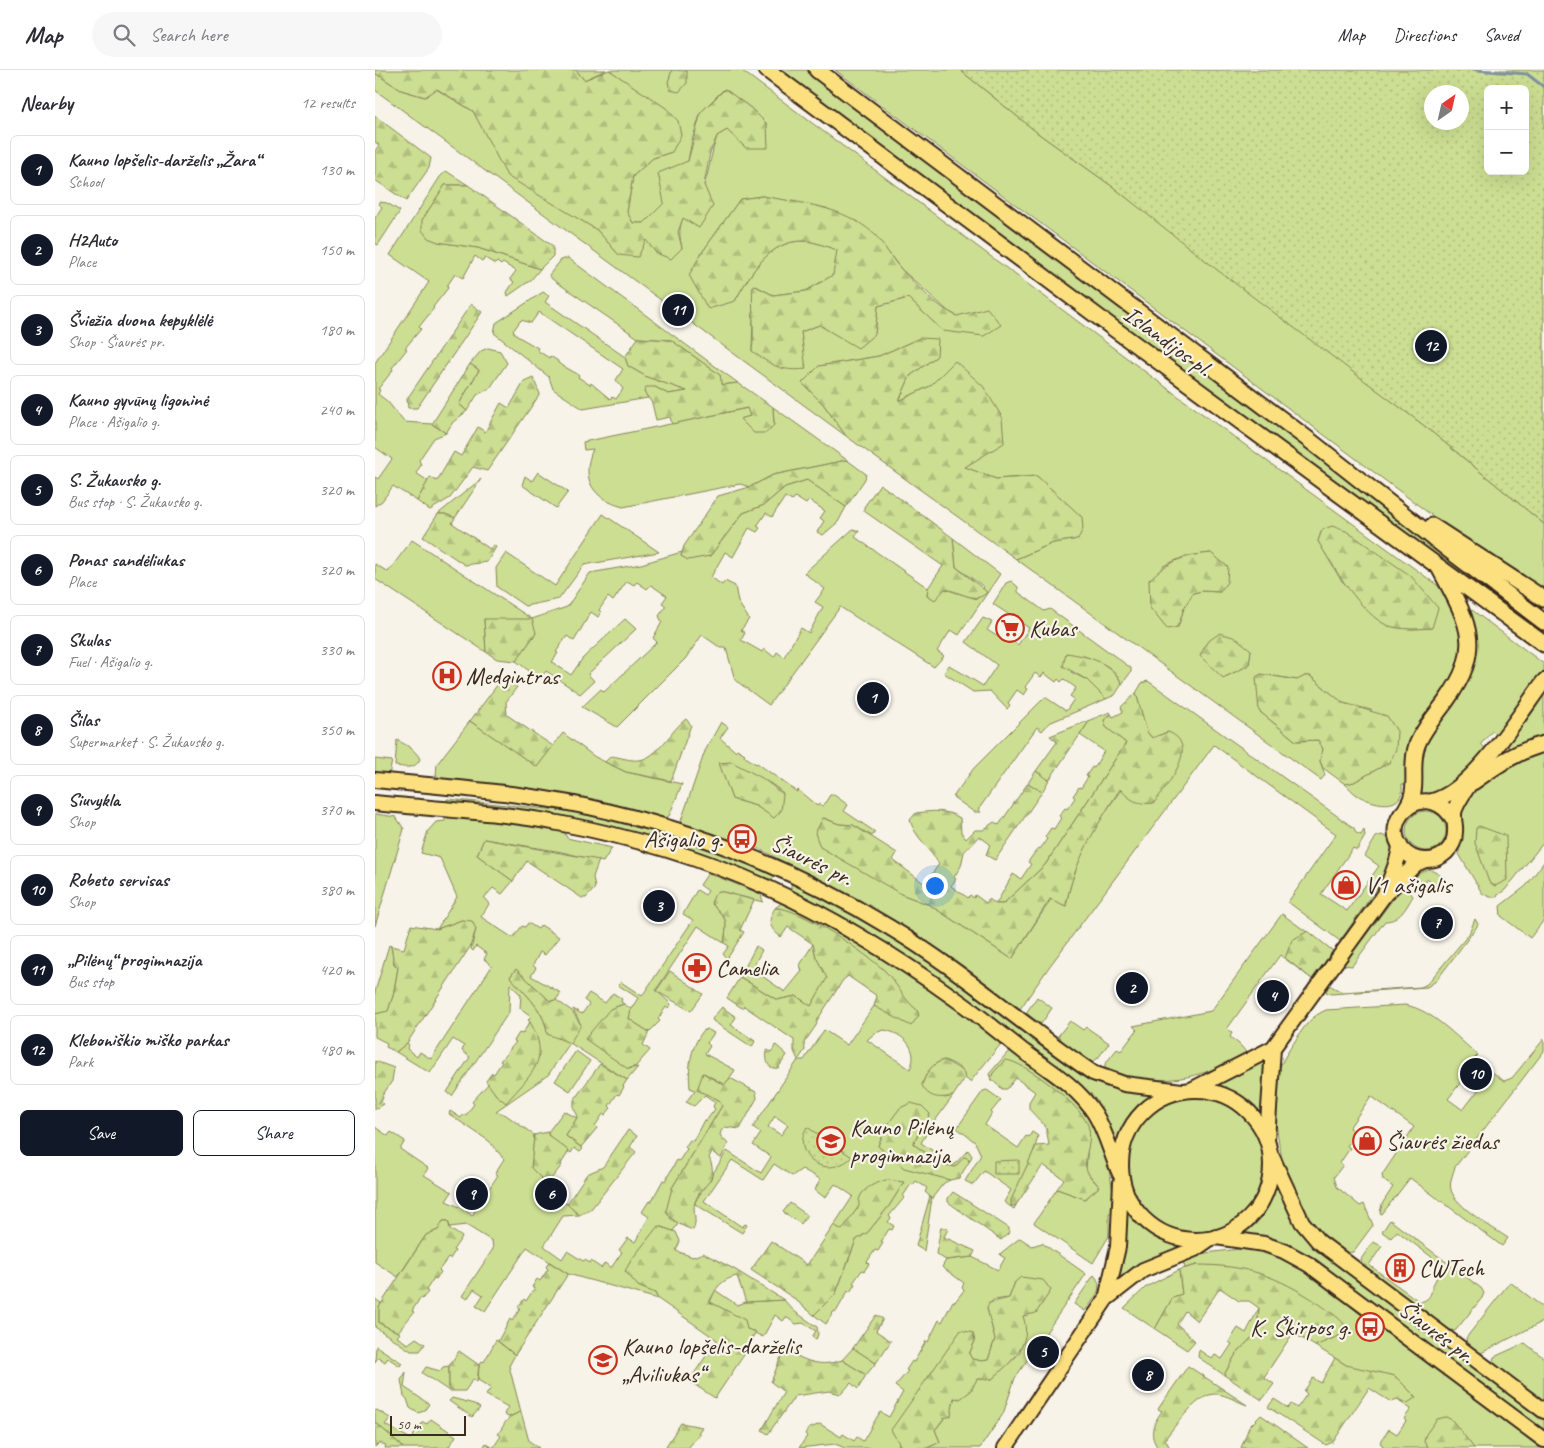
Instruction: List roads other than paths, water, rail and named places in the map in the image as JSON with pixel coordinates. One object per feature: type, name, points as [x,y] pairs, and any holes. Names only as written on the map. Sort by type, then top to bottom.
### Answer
[{"type":"highway","name":"Islandijos pl.","points":[[767,70],[1113,328],[1544,644]]},
{"type":"highway","name":"Islandijos pl.","points":[[817,70],[1357,477],[1544,622]]},
{"type":"highway","points":[[1357,477],[1544,599]]},
{"type":"highway","points":[[1407,807],[1414,793],[1412,771],[1417,746],[1422,734],[1459,682],[1469,654],[1467,624],[1438,566]]},
{"type":"highway","points":[[1473,782],[1509,758],[1544,744]]},
{"type":"main road","points":[[1106,1298],[1117,1247],[1123,1149],[1126,1137],[1139,1115],[1159,1100],[1187,1091],[1273,1048],[1385,894],[1415,864],[1437,858],[1448,850],[1454,839],[1454,811],[1473,782],[1480,767],[1544,681]]},
{"type":"main road","points":[[1385,894],[1390,876],[1398,862],[1400,845],[1397,825],[1407,807],[1415,803],[1432,802],[1451,793],[1480,767]]},
{"type":"main road","name":"Šiaurės pr.","points":[[375,780],[529,796],[610,812],[707,840],[785,870],[838,897],[899,933],[1093,1073],[1124,1084],[1187,1091]]},
{"type":"main road","points":[[1432,802],[1445,808],[1454,821]]},
{"type":"main road","name":"Šiaurės pr.","points":[[375,803],[503,816],[597,831],[700,860],[776,890],[858,933],[892,955],[970,1009],[1073,1088],[1098,1119],[1121,1175]]},
{"type":"main road","points":[[1400,845],[1410,856],[1425,860]]},
{"type":"main road","points":[[776,890],[785,870]]},
{"type":"main road","points":[[1005,1448],[1106,1298],[1143,1270],[1195,1249],[1240,1225],[1259,1204],[1269,1179],[1273,1048]]},
{"type":"main road","points":[[1187,1091],[1219,1094],[1232,1099],[1253,1117],[1269,1148]]},
{"type":"main road","name":"Šiaurės pr.","points":[[1269,1148],[1302,1222],[1318,1241],[1544,1411]]},
{"type":"main road","points":[[1121,1175],[1127,1195],[1137,1211],[1148,1223],[1163,1233],[1179,1238],[1195,1240],[1213,1238]]},
{"type":"main road","name":"Šiaurės pr.","points":[[1213,1238],[1264,1244],[1284,1251],[1308,1264],[1544,1440]]},
{"type":"waterway","points":[[1476,70],[1527,74],[1544,87]]},
{"type":"place","name":"„Pilėnų“ progimnazija","points":[[678,310]]},
{"type":"place","name":"Kleboniškio miško parkas","points":[[1431,346]]},
{"type":"place","name":"Kubas","points":[[1010,628]]},
{"type":"place","name":"Medgintras","points":[[447,676]]},
{"type":"place","name":"Kauno lopšelis-darželis „Žara“","points":[[873,698]]},
{"type":"place","name":"Ašigalio g.","points":[[742,839]]},
{"type":"place","name":"V1 ašigalis","points":[[1346,885]]},
{"type":"place","name":"Šviežia duona kepyklėlė","points":[[659,906]]},
{"type":"place","name":"Skulas","points":[[1437,923]]},
{"type":"place","name":"Camelia","points":[[697,968]]},
{"type":"place","name":"H2Auto","points":[[1132,988]]},
{"type":"place","name":"Kauno gyvūnų ligoninė","points":[[1273,996]]},
{"type":"place","name":"Robeto servisas","points":[[1476,1074]]},
{"type":"place","name":"Kauno Pilėnų progimnazija","points":[[831,1141]]},
{"type":"place","name":"Šiaurės žiedas","points":[[1367,1141]]},
{"type":"place","name":"Siuvykla","points":[[472,1194]]},
{"type":"place","name":"Ponas sandėliukas","points":[[551,1194]]},
{"type":"place","name":"CWTech","points":[[1400,1268]]},
{"type":"place","name":"K. Škirpos g.","points":[[1370,1327]]},
{"type":"place","name":"S. Žukausko g.","points":[[1043,1352]]},
{"type":"place","name":"Kauno lopšelis-darželis „Aviliukas“","points":[[603,1360]]},
{"type":"place","name":"Šilas","points":[[1148,1375]]}]
